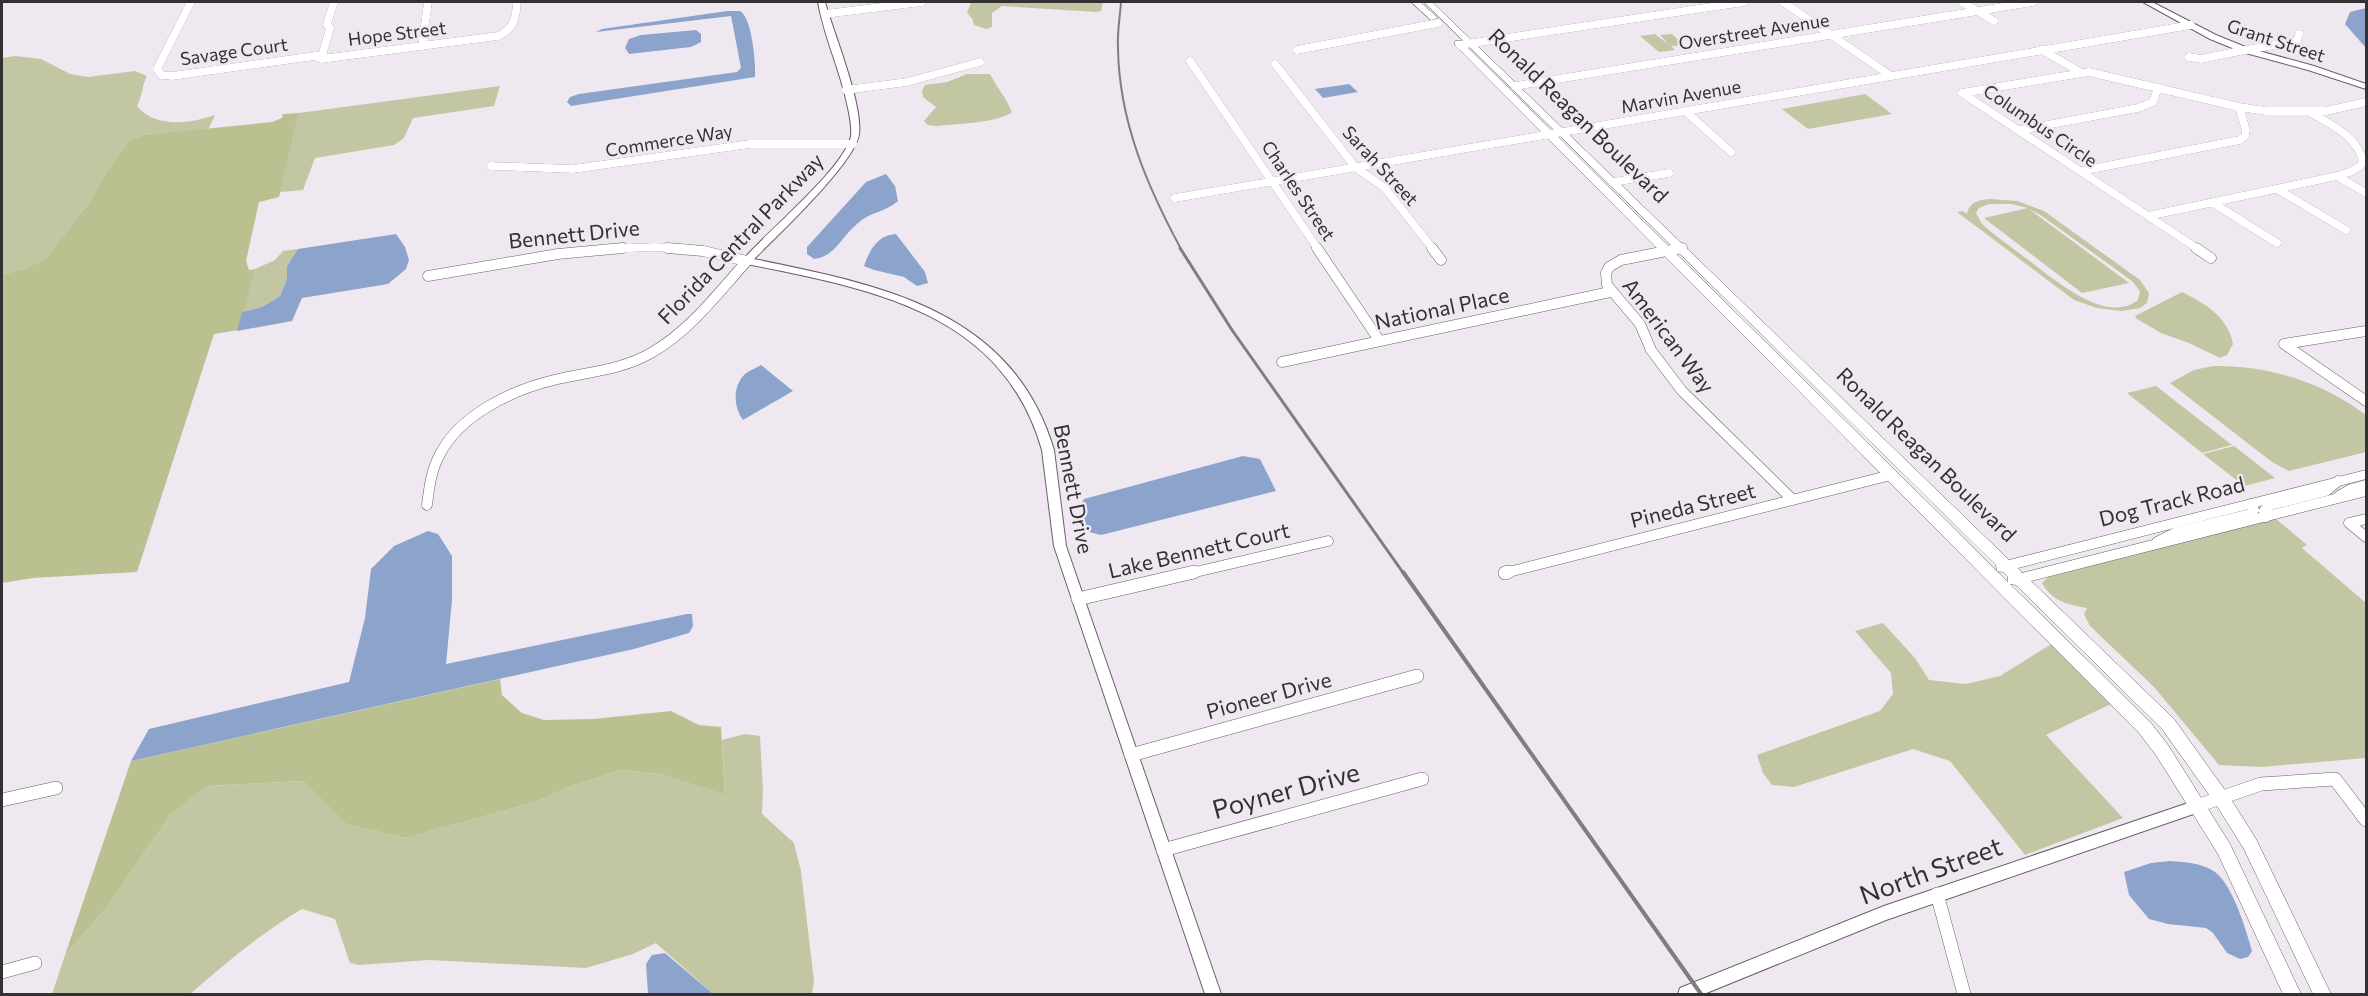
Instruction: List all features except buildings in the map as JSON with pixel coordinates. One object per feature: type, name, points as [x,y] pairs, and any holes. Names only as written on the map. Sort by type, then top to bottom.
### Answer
[{"type":"main road","name":"Ronald Reagan Boulevard","points":[[1415,2],[2145,728],[2162,750],[2224,849],[2292,994]]},
{"type":"main road","name":"Ronald Reagan Boulevard","points":[[1428,2],[1851,412],[2168,724],[2221,798],[2250,844],[2322,994]]},
{"type":"main road","points":[[1833,416],[1851,412]]},
{"type":"main road","name":"Dog Track Road","points":[[1988,571],[2367,474]]},
{"type":"main road","name":"Dog Track Road","points":[[2000,583],[2367,491]]},
{"type":"street","name":"Savage Court","points":[[191,2],[157,69],[161,75],[172,76],[322,55]]},
{"type":"street","name":"Hope Street","points":[[334,2],[327,24],[330,28],[321,59],[498,36],[509,31],[516,22],[517,2]]},
{"type":"street","points":[[422,46],[428,2]]},
{"type":"street","points":[[821,2],[854,122],[853,144]]},
{"type":"street","points":[[825,14],[922,2]]},
{"type":"street","points":[[1460,45],[1744,2]]},
{"type":"street","points":[[1783,2],[1891,76]]},
{"type":"street","points":[[1962,2],[1994,21]]},
{"type":"street","name":"Overstreet Avenue","points":[[1515,86],[2033,2]]},
{"type":"street","name":"Grant Street","points":[[2147,2],[2246,50],[2367,87]]},
{"type":"street","points":[[1297,50],[1438,23]]},
{"type":"street","name":"Marvin Avenue","points":[[1175,198],[2191,25]]},
{"type":"street","points":[[2189,57],[2201,59],[2297,41],[2300,34]]},
{"type":"street","points":[[2042,50],[2080,72]]},
{"type":"street","name":"Charles Street","points":[[1190,61],[1379,340]]},
{"type":"street","points":[[846,90],[907,82],[980,62]]},
{"type":"street","name":"Sarah Street","points":[[1275,64],[1356,168],[1385,188],[1441,260]]},
{"type":"street","name":"Columbus Circle","points":[[2310,112],[2350,139],[2362,154],[2363,161],[2360,166],[2337,176],[2148,216],[1962,93],[2080,72],[2107,74],[2239,107],[2310,112],[2367,102]]},
{"type":"street","points":[[2020,130],[2138,108],[2153,102],[2158,87]]},
{"type":"street","points":[[2081,171],[2240,140],[2245,136],[2246,130],[2239,107]]},
{"type":"street","points":[[1685,111],[1731,152]]},
{"type":"street","name":"Commerce Way","points":[[490,166],[573,169],[750,144],[853,144]]},
{"type":"street","name":"Florida Central Parkway","points":[[427,505],[436,463],[443,448],[472,420],[512,395],[534,387],[615,369],[652,352],[670,340],[700,312],[839,164],[853,144]]},
{"type":"street","points":[[1613,182],[1669,173]]},
{"type":"street","points":[[2337,176],[2367,193]]},
{"type":"street","points":[[2277,189],[2346,230]]},
{"type":"street","points":[[2213,203],[2277,243]]},
{"type":"street","points":[[2148,216],[2211,258]]},
{"type":"street","name":"Bennett Drive","points":[[428,276],[584,250],[622,247],[692,249],[860,284],[924,308],[977,340],[1025,396],[1045,439],[1053,475],[1055,519],[1060,546],[1213,994]]},
{"type":"street","name":"American Way","points":[[1682,248],[1622,261],[1609,267],[1606,273],[1606,285],[1640,324],[1651,350],[1682,391],[1793,500]]},
{"type":"street","name":"National Place","points":[[1282,362],[1610,292]]},
{"type":"street","points":[[2367,331],[2284,344],[2367,401]]},
{"type":"street","name":"Pineda Street","points":[[1505,573],[1891,475]]},
{"type":"street","points":[[2266,517],[2264,511],[2270,505],[2326,491],[2338,482]]},
{"type":"street","points":[[2334,500],[2351,489],[2367,485]]},
{"type":"street","points":[[2143,548],[2178,532],[2250,514],[2254,510],[2251,504]]},
{"type":"street","points":[[2367,519],[2349,523],[2367,537]]},
{"type":"street","name":"Lake Bennett Court","points":[[1078,599],[1328,541]]},
{"type":"street","name":"Pioneer Drive","points":[[1131,755],[1417,676]]},
{"type":"street","name":"Poyner Drive","points":[[1163,850],[1422,779]]},
{"type":"street","points":[[2197,806],[2261,784],[2335,779],[2367,820]]},
{"type":"street","points":[[2,800],[56,788]]},
{"type":"street","name":"North Street","points":[[1686,994],[1884,913],[2197,806]]},
{"type":"street","points":[[1937,894],[1964,994]]},
{"type":"street","points":[[2,972],[35,963]]},
{"type":"green space","points":[[971,2],[1103,2],[1101,11],[1096,12],[1002,6],[992,13],[992,27],[986,29],[974,25],[967,13]]},
{"type":"green space","points":[[1655,34],[1669,45],[1660,35],[1672,34],[1684,45],[1671,46],[1675,50],[1659,52],[1640,36]]},
{"type":"green space","points":[[15,56],[41,59],[70,74],[88,77],[135,71],[147,76],[137,106],[144,113],[163,121],[184,122],[215,115],[208,130],[144,135],[130,140],[108,169],[89,203],[45,259],[2,275],[2,58]]},
{"type":"green space","points":[[967,74],[990,74],[1012,112],[987,121],[928,125],[924,121],[936,107],[923,97],[922,91],[925,85],[947,82]]},
{"type":"green space","points":[[500,86],[494,106],[413,118],[404,138],[394,145],[315,158],[303,190],[280,192],[299,113]]},
{"type":"green space","points":[[1865,94],[1892,114],[1808,129],[1782,109]]},
{"type":"green space","points":[[299,113],[279,197],[259,202],[246,261],[249,270],[255,269],[238,330],[214,334],[137,572],[33,578],[2,583],[2,275],[45,259],[89,203],[108,169],[130,140],[144,135],[272,122],[282,118],[283,114]]},
{"type":"green space","points":[[1989,199],[2017,201],[2044,211],[2140,280],[2149,293],[2147,303],[2140,308],[2121,311],[2097,308],[2074,300],[1957,212],[1963,211],[1967,214],[1972,204]],"holes":[[[1989,204],[2011,204],[2028,208],[1984,218],[2082,293],[2129,283],[2029,209],[2132,281],[2140,291],[2138,300],[2125,306],[2110,307],[2080,296],[2050,277],[1993,233],[1982,224],[1976,213],[1979,208]]]},
{"type":"green space","points":[[298,249],[287,266],[287,279],[280,296],[262,307],[242,312],[255,269],[275,260],[283,251]]},
{"type":"green space","points":[[2182,292],[2215,312],[2226,326],[2233,344],[2227,355],[2220,358],[2161,333],[2135,316]]},
{"type":"green space","points":[[2213,366],[2234,366],[2274,372],[2313,385],[2349,403],[2366,415],[2366,452],[2289,471],[2272,462],[2170,383],[2194,370]]},
{"type":"green space","points":[[2156,386],[2232,445],[2202,453],[2127,393]]},
{"type":"green space","points":[[2234,446],[2275,478],[2244,486],[2203,454]]},
{"type":"green space","points":[[2275,518],[2307,545],[2302,548],[2366,603],[2366,758],[2261,767],[2219,765],[2154,687],[2090,626],[2084,614],[2087,608],[2061,601],[2042,583],[2048,577]]},
{"type":"green space","points":[[1883,623],[1915,658],[1929,680],[1966,684],[2000,676],[2053,643],[2113,703],[2046,735],[2123,818],[2025,855],[1950,761],[1913,749],[1794,787],[1772,785],[1763,773],[1757,755],[1880,711],[1893,694],[1891,673],[1855,631]]},
{"type":"green space","points":[[500,679],[502,695],[522,713],[544,720],[593,719],[671,711],[699,725],[721,727],[725,795],[660,774],[621,770],[574,785],[535,802],[405,838],[346,824],[303,781],[207,786],[170,815],[108,906],[65,955],[131,761]]},
{"type":"green space","points":[[745,734],[760,736],[762,814],[794,843],[801,871],[814,981],[812,994],[713,994],[656,943],[633,954],[586,968],[429,960],[359,965],[350,963],[335,919],[302,909],[258,938],[190,994],[52,994],[65,955],[108,906],[170,815],[207,786],[303,781],[346,824],[405,838],[535,802],[574,785],[621,770],[660,774],[725,795],[722,740]]},
{"type":"water","points":[[2366,8],[2366,48],[2345,24],[2350,12]]},
{"type":"water","points":[[740,11],[748,22],[754,52],[755,77],[571,106],[567,102],[570,97],[579,94],[737,72],[741,68],[731,16],[596,32],[602,29]]},
{"type":"water","points":[[696,30],[701,34],[701,42],[691,47],[629,54],[625,48],[629,39],[641,35]]},
{"type":"water","points":[[1349,84],[1358,92],[1323,98],[1315,89]]},
{"type":"water","points":[[886,174],[895,186],[898,201],[862,220],[828,254],[814,259],[807,254],[807,247],[866,182]]},
{"type":"water","points":[[396,234],[405,247],[409,260],[406,269],[388,284],[302,298],[292,321],[237,331],[242,312],[262,307],[280,296],[287,279],[287,266],[298,249]]},
{"type":"water","points":[[896,234],[925,272],[928,283],[917,286],[904,277],[864,266],[869,254],[880,240]]},
{"type":"water","points":[[761,365],[793,391],[743,420],[736,404],[736,392],[744,375]]},
{"type":"water","points":[[1243,456],[1260,459],[1276,491],[1101,535],[1089,532],[1080,506],[1084,499]]},
{"type":"water","points":[[428,531],[438,534],[452,556],[452,600],[446,664],[687,614],[692,614],[693,626],[689,633],[634,649],[131,761],[149,729],[349,682],[365,618],[371,569],[394,546]]},
{"type":"water","points":[[2170,861],[2192,863],[2212,870],[2226,884],[2242,919],[2252,951],[2248,957],[2240,959],[2227,953],[2213,933],[2206,928],[2168,924],[2149,919],[2129,895],[2124,872],[2151,863]]},
{"type":"water","points":[[665,953],[713,994],[648,994],[646,964],[652,955]]},
{"type":"railway","points":[[1121,2],[1118,37],[1120,75],[1129,127],[1146,177],[1181,249]]},
{"type":"railway","points":[[1180,248],[1232,330],[1404,574]]},
{"type":"railway","points":[[1403,572],[1701,994]]}]
